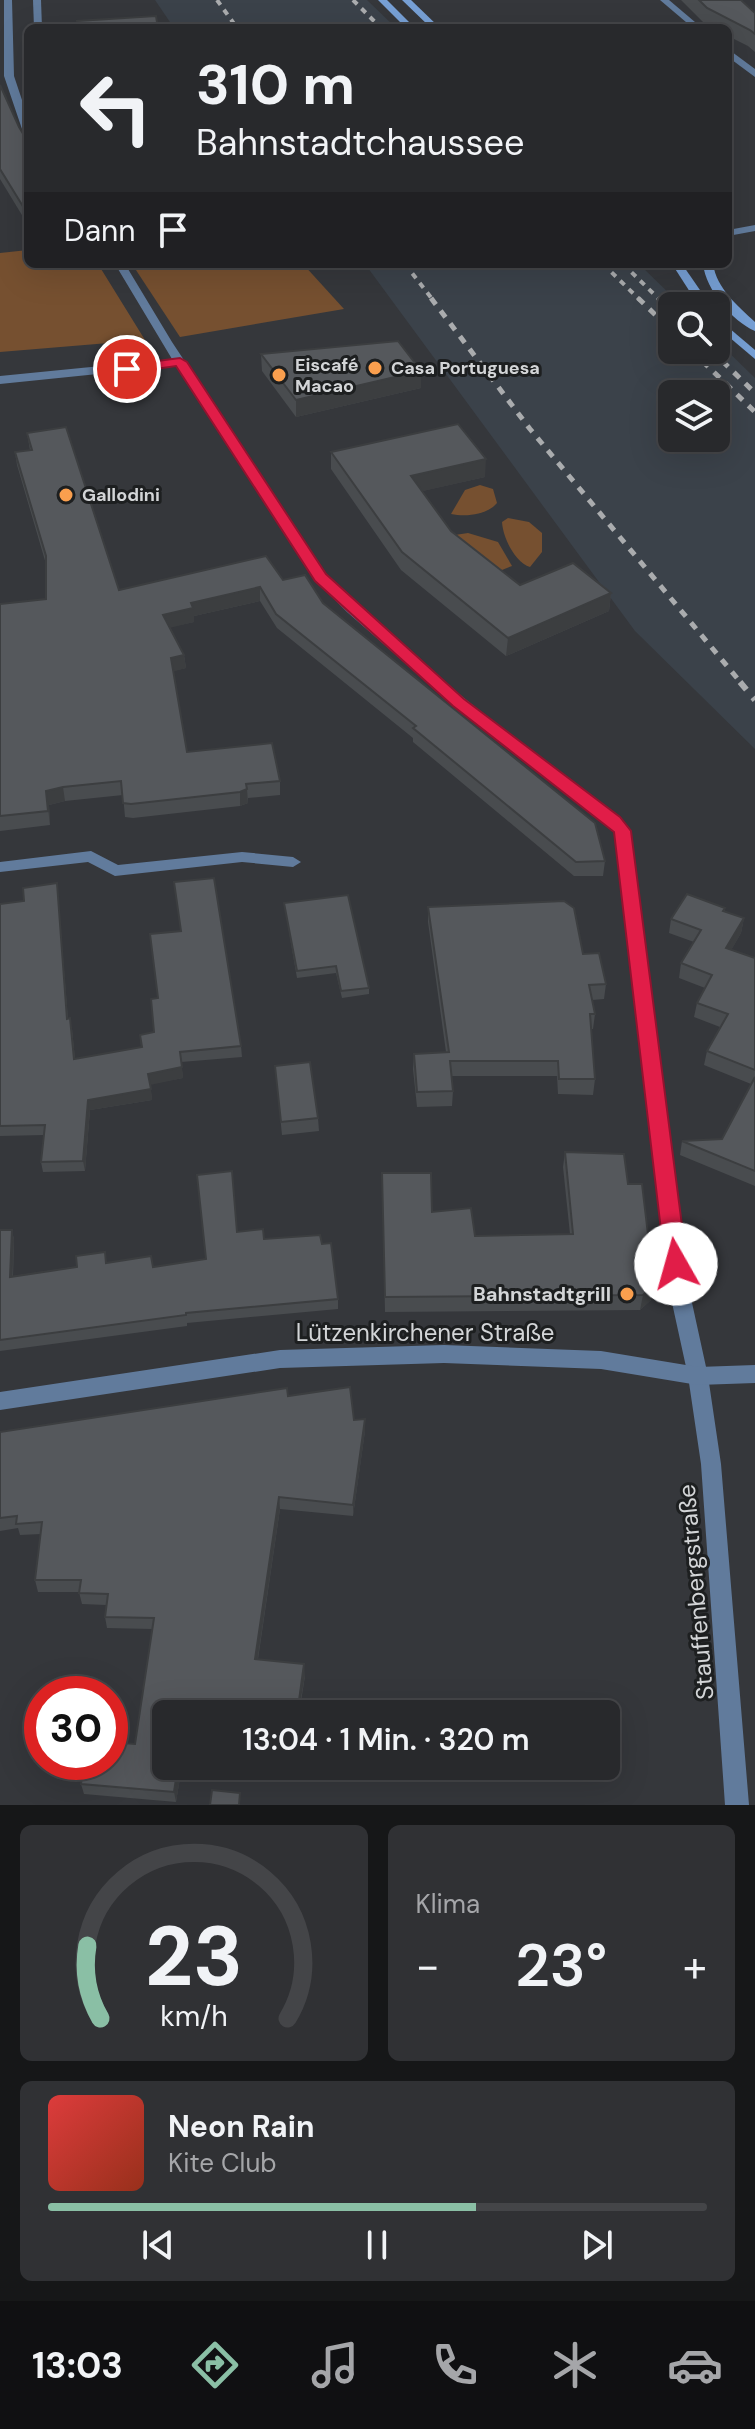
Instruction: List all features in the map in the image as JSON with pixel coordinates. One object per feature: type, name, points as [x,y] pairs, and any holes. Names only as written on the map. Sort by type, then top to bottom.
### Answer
[{"type":"main road","points":[[382,0],[407,24]]},
{"type":"main road","points":[[406,0],[432,24]]},
{"type":"main road","points":[[680,268],[696,292]]},
{"type":"main road","points":[[708,268],[720,291],[755,328]]},
{"type":"main road","points":[[730,333],[755,356]]},
{"type":"street","points":[[8,0],[9,76],[24,122]]},
{"type":"street","points":[[37,0],[38,24]]},
{"type":"street","points":[[664,0],[693,24]]},
{"type":"street","points":[[732,55],[755,74]]},
{"type":"street","points":[[732,232],[755,228]]},
{"type":"street","name":"Stauffenbergstraße","points":[[122,268],[320,577],[463,706],[614,821],[622,831],[679,1289],[698,1376],[711,1464],[737,1805]]},
{"type":"street","points":[[0,380],[180,362]]},
{"type":"street","points":[[0,867],[91,856],[115,871],[242,857],[293,862]]},
{"type":"street","name":"Lützenkirchener Straße","points":[[0,1401],[294,1358],[444,1354],[601,1360],[698,1376],[755,1374]]},
{"type":"shaded area","points":[[155,0],[367,0],[392,24],[171,24]]},
{"type":"shaded area","points":[[24,250],[24,268],[100,268],[145,340],[0,352],[0,253]]},
{"type":"shaded area","points":[[135,268],[307,268],[344,309],[180,337]]},
{"type":"shaded area","points":[[368,268],[643,268],[668,292],[658,292],[658,364],[730,364],[730,354],[755,378],[755,749],[635,631]]},
{"type":"shaded area","points":[[480,485],[493,489],[497,503],[493,507],[476,514],[451,514],[465,490]]},
{"type":"shaded area","points":[[508,518],[529,522],[542,533],[542,552],[530,567],[519,560],[507,542],[502,522]]},
{"type":"shaded area","points":[[468,533],[498,542],[512,566],[495,569],[455,535]]},
{"type":"building","points":[[699,0],[741,0],[755,13],[755,34],[707,8]]},
{"type":"building","points":[[156,16],[157,24],[77,24],[77,21]]},
{"type":"building","points":[[0,85],[24,135],[24,208],[0,169]]},
{"type":"building","points":[[398,341],[421,371],[296,400],[261,354]]},
{"type":"building","points":[[458,424],[486,459],[411,476],[451,531],[520,585],[573,563],[611,593],[508,638],[402,552],[331,452]]},
{"type":"building","points":[[66,427],[119,590],[266,556],[283,580],[305,575],[323,603],[595,823],[605,861],[576,862],[413,728],[416,726],[276,614],[260,587],[191,603],[193,608],[163,615],[184,655],[171,658],[187,752],[272,743],[280,781],[246,784],[247,789],[240,792],[131,804],[123,803],[121,781],[63,787],[46,791],[48,811],[0,816],[0,604],[46,599],[46,556],[15,452],[32,450],[27,433]]},
{"type":"building","points":[[214,878],[241,1046],[180,1052],[182,1067],[148,1074],[151,1089],[88,1100],[83,1161],[41,1162],[45,1125],[0,1126],[0,904],[24,901],[23,888],[57,883],[67,1019],[70,1018],[74,1059],[142,1047],[140,1035],[154,1032],[151,999],[158,998],[150,934],[181,931],[174,882]]},
{"type":"building","points":[[687,894],[744,918],[726,948],[755,958],[755,1070],[707,1051],[728,1014],[697,1003],[712,975],[681,963],[701,930],[671,919]]},
{"type":"building","points":[[348,895],[369,988],[341,991],[336,966],[297,971],[284,903]]},
{"type":"building","points":[[564,901],[574,908],[583,954],[599,953],[606,984],[589,985],[595,1014],[590,1014],[595,1079],[559,1079],[558,1061],[450,1061],[453,1091],[417,1092],[414,1054],[449,1052],[428,907]]},
{"type":"building","points":[[310,1062],[318,1118],[281,1122],[275,1066]]},
{"type":"building","points":[[755,1077],[755,1171],[682,1141],[722,1139]]},
{"type":"building","points":[[565,1152],[624,1154],[628,1184],[642,1184],[654,1285],[643,1295],[385,1297],[382,1173],[431,1173],[432,1212],[471,1208],[475,1236],[573,1234]]},
{"type":"building","points":[[232,1171],[237,1232],[263,1229],[264,1239],[320,1235],[322,1244],[331,1243],[338,1299],[186,1313],[0,1340],[0,1230],[12,1230],[10,1277],[77,1267],[76,1256],[105,1252],[106,1263],[151,1256],[153,1267],[206,1259],[197,1175]]},
{"type":"building","points":[[350,1387],[354,1420],[365,1419],[353,1505],[279,1497],[255,1659],[304,1664],[299,1700],[152,1700],[152,1780],[176,1780],[174,1792],[81,1784],[82,1780],[128,1780],[128,1743],[135,1744],[154,1618],[105,1617],[108,1594],[79,1593],[81,1580],[35,1580],[42,1522],[16,1524],[17,1516],[0,1518],[0,1432],[287,1388],[288,1396]]},
{"type":"building","points":[[212,1790],[240,1793],[239,1805],[210,1805]]},
{"type":"railway","points":[[217,0],[234,24]]},
{"type":"railway","points":[[353,0],[377,24]]},
{"type":"railway","points":[[408,268],[433,300]]},
{"type":"railway","points":[[607,268],[640,300]]},
{"type":"railway","points":[[627,268],[658,298]]},
{"type":"railway","points":[[431,298],[530,429],[742,684]]},
{"type":"railway","points":[[638,298],[658,317]]},
{"type":"railway","points":[[705,364],[755,412]]},
{"type":"railway","points":[[725,364],[755,393]]},
{"type":"railway","points":[[740,682],[755,700]]},
{"type":"place","name":"Casa Portuguesa","points":[[375,368]]},
{"type":"place","name":"Eiscafé Macao","points":[[279,375]]},
{"type":"place","name":"Gallodini","points":[[66,495]]},
{"type":"place","name":"Bahnstadtgrill","points":[[627,1294]]},
{"type":"route","points":[[127,369],[180,362],[320,577],[473,715],[614,821],[622,831],[676,1264]]}]
